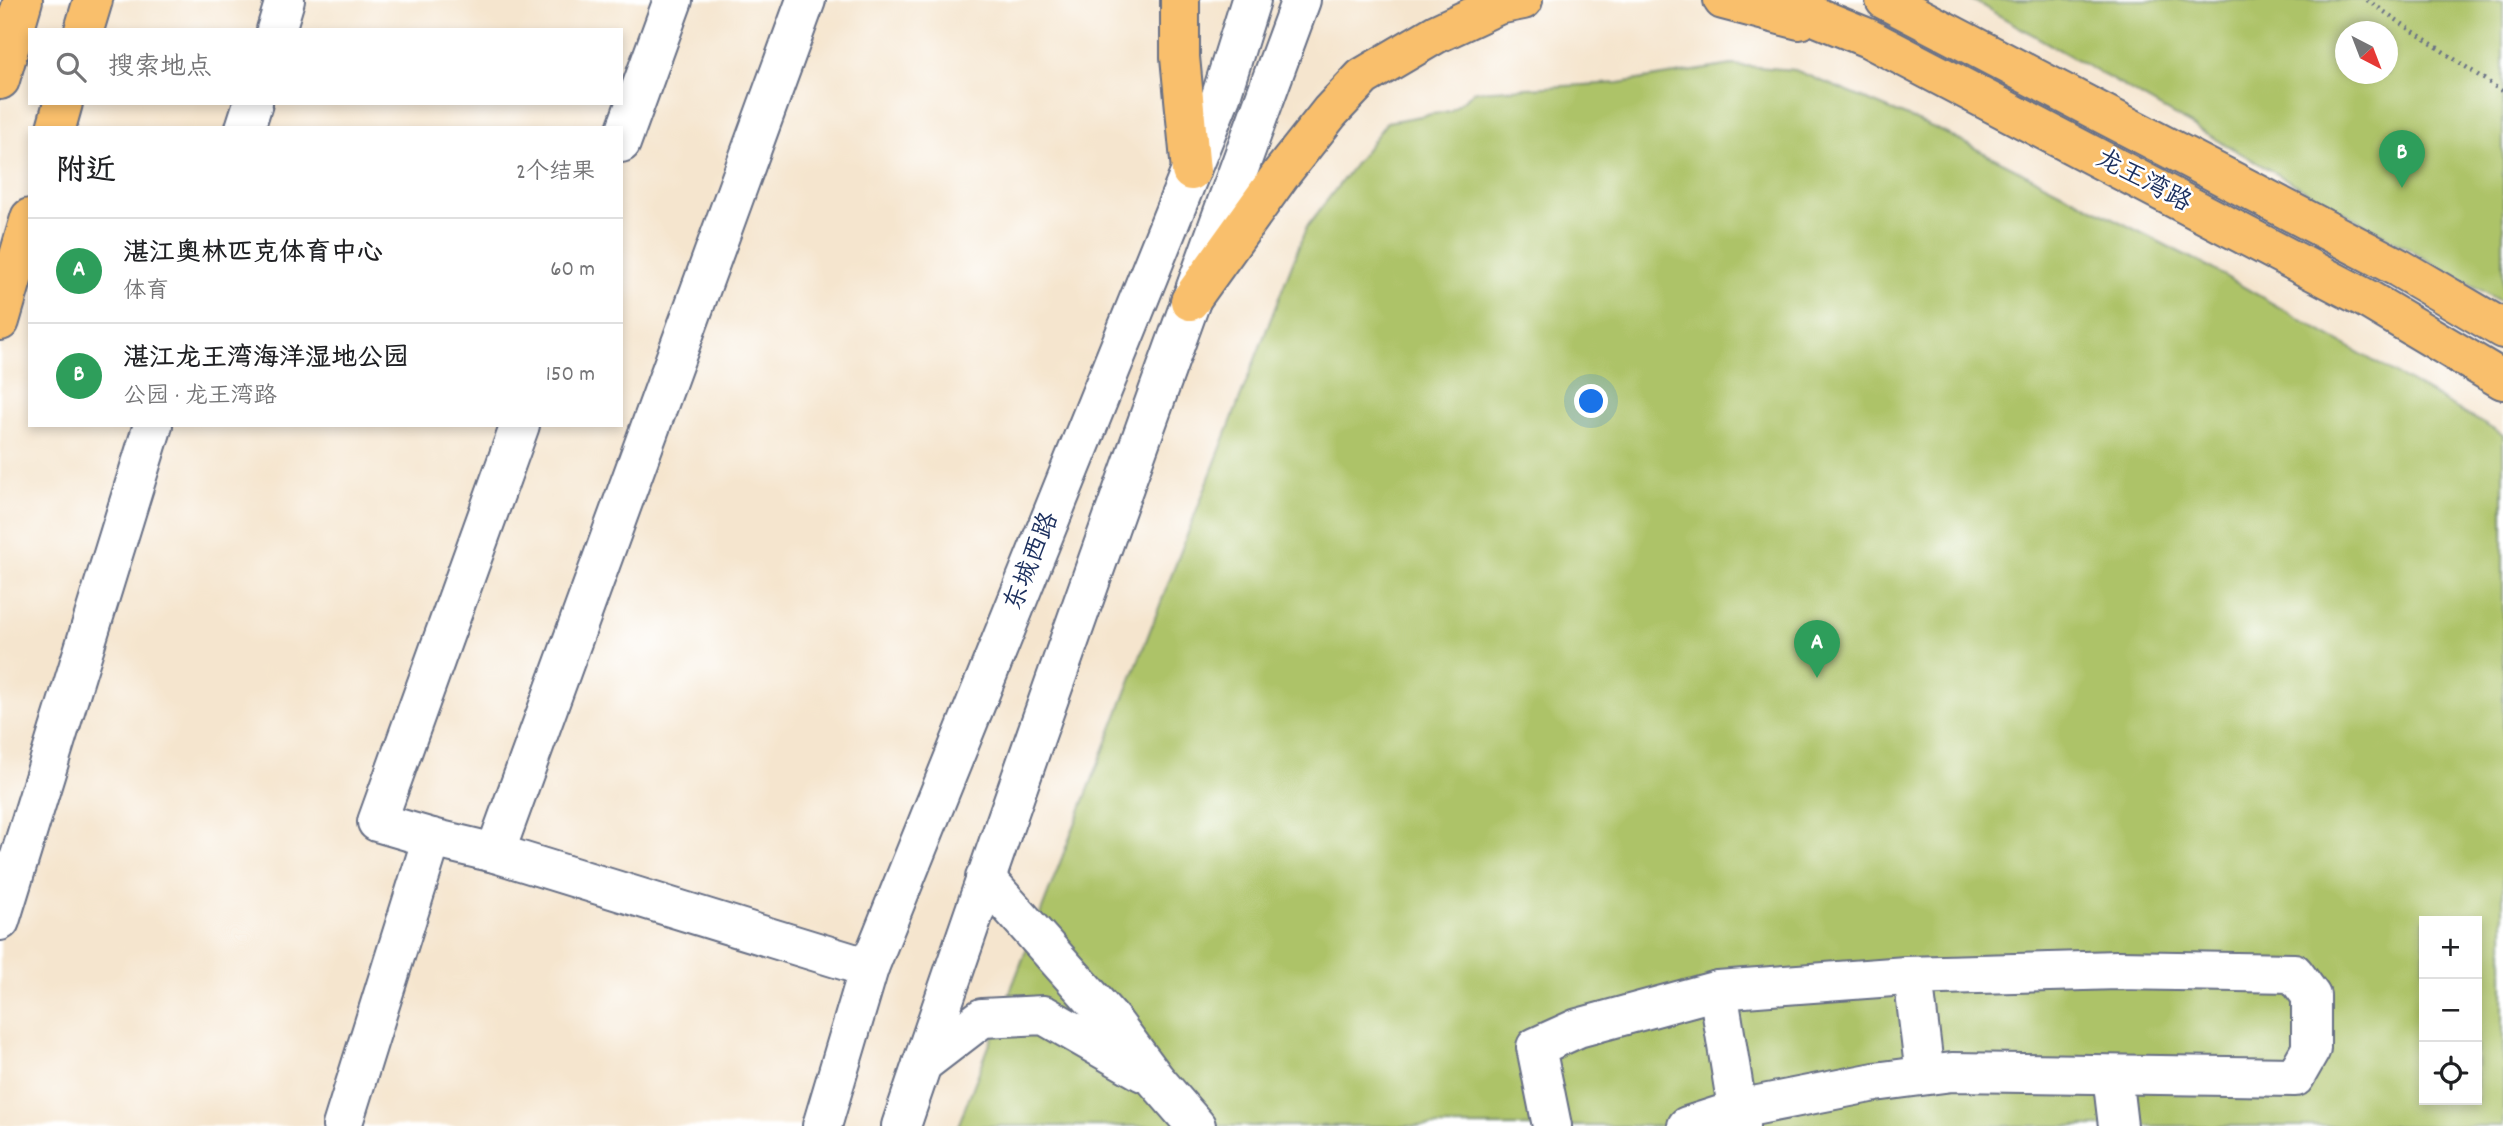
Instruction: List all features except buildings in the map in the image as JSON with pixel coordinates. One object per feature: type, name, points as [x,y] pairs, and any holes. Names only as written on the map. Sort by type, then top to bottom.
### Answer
[{"type":"main road","points":[[0,80],[23,0]]},
{"type":"main road","points":[[85,28],[93,0]]},
{"type":"main road","points":[[1180,0],[1180,57],[1191,171]]},
{"type":"main road","points":[[1190,301],[1281,174],[1330,112],[1363,77],[1449,28],[1498,5],[1523,0]]},
{"type":"main road","points":[[1723,0],[1868,38]]},
{"type":"main road","name":"龙王湾路","points":[[1775,0],[1868,38],[2367,299],[2503,380]]},
{"type":"main road","name":"龙王湾路","points":[[1885,0],[2399,268],[2503,329]]},
{"type":"main road","points":[[57,126],[62,105]]},
{"type":"main road","points":[[0,321],[28,225]]},
{"type":"street","points":[[277,28],[285,0]]},
{"type":"street","points":[[623,138],[673,0]]},
{"type":"street","points":[[495,853],[806,0]]},
{"type":"street","name":"东城西路","points":[[822,1126],[869,968],[1221,96],[1251,0]]},
{"type":"street","points":[[901,1126],[985,878],[1190,301],[1301,0]]},
{"type":"street","points":[[247,126],[252,105]]},
{"type":"street","points":[[0,921],[152,427]]},
{"type":"street","points":[[519,427],[377,822],[495,853],[869,968]]},
{"type":"street","points":[[342,1126],[432,838]]},
{"type":"street","points":[[985,878],[1113,1022],[1156,1080],[1196,1126]]},
{"type":"street","points":[[1552,1126],[1535,1047],[1578,1028],[1718,990],[1913,976],[2118,970],[2294,973],[2311,996],[2311,1049],[2295,1077],[1952,1072],[1875,1083],[1739,1118],[1686,1126]]},
{"type":"street","points":[[1913,976],[1925,1075]]},
{"type":"street","points":[[1718,990],[1739,1118]]},
{"type":"street","points":[[922,1064],[982,1018],[1045,1015],[1156,1080]]},
{"type":"street","points":[[2112,1074],[2118,1126]]},
{"type":"path","points":[[2367,0],[2503,92]]},
{"type":"green space","points":[[1972,0],[2503,0],[2503,303]]},
{"type":"green space","points":[[1732,65],[1795,70],[1937,129],[2205,265],[2503,435],[2503,1126],[958,1126],[1306,228],[1387,122],[1450,111],[1475,91],[1619,83]]},
{"type":"place","name":"湛江龙王湾海洋湿地公园","points":[[2402,188]]},
{"type":"place","name":"湛江奥林匹克体育中心","points":[[1817,678]]}]
